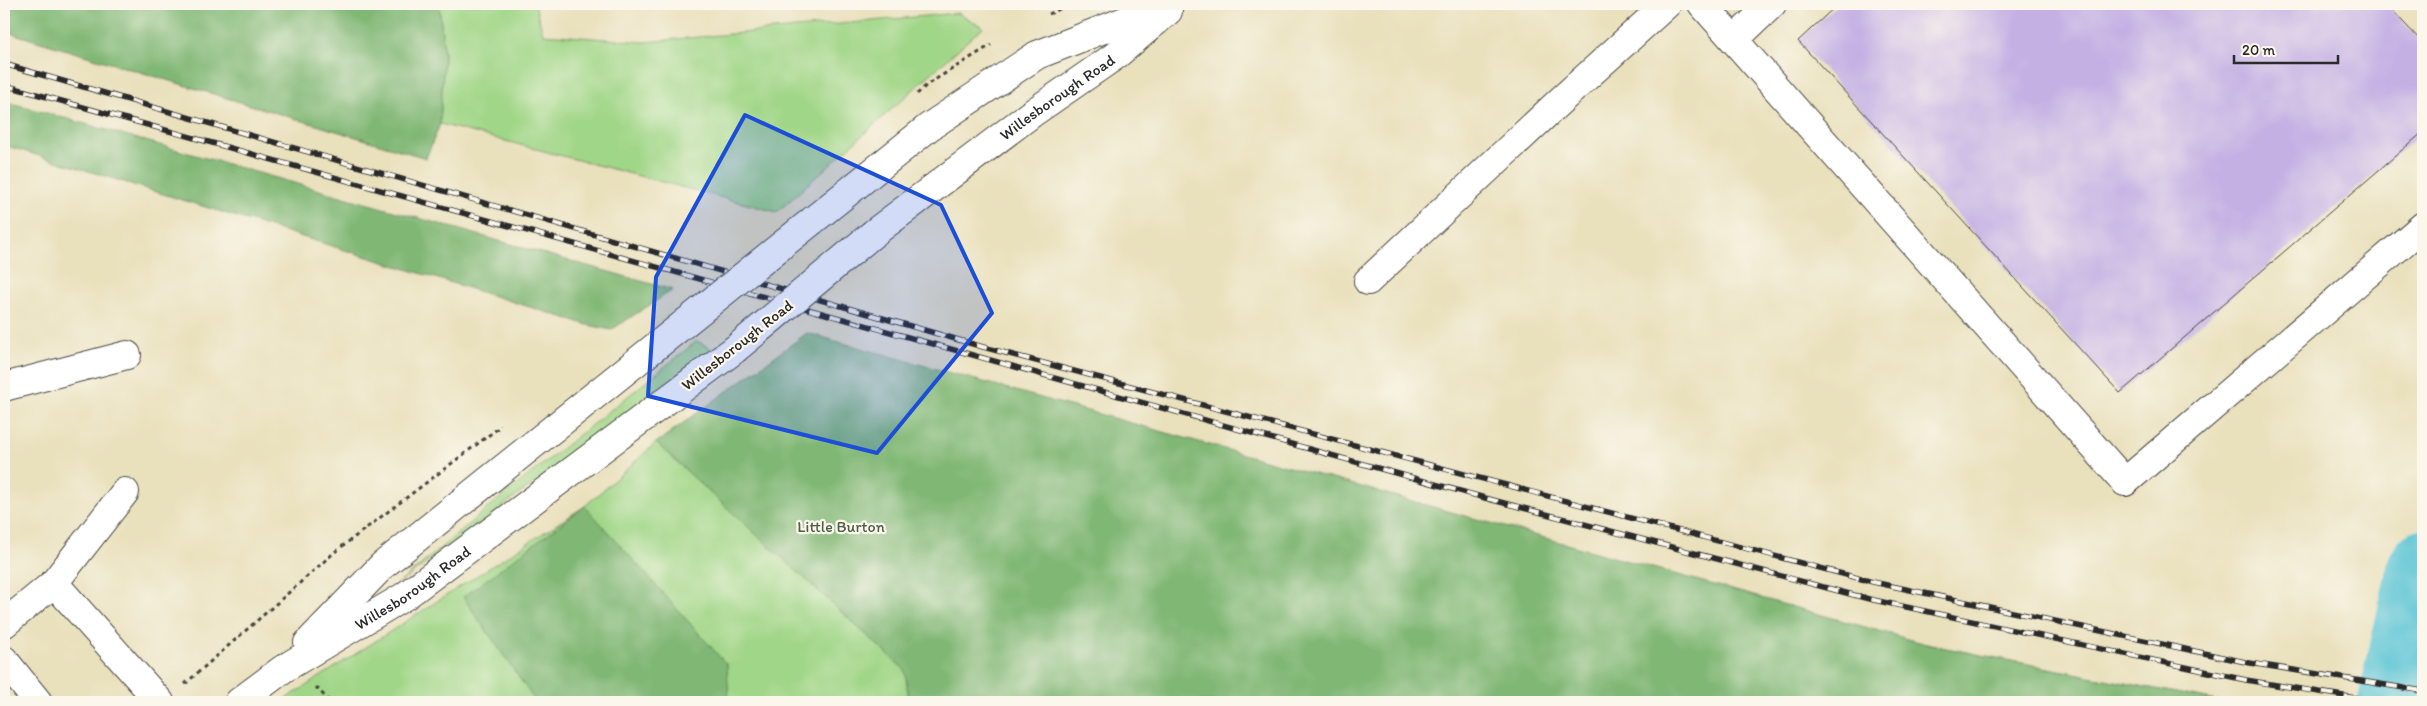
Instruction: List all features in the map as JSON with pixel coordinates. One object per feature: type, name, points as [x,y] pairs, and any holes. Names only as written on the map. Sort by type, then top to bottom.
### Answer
[{"type":"main road","name":"Willesborough Road","points":[[283,669],[383,565],[929,127],[1037,55],[1168,4]]},
{"type":"main road","name":"Willesborough Road","points":[[239,702],[283,669],[405,596],[734,350],[874,234],[1031,114],[1115,56],[1177,4]]},
{"type":"main road","points":[[1368,281],[1560,101],[1667,4]]},
{"type":"main road","points":[[1702,4],[2125,482],[2423,226]]},
{"type":"main road","points":[[1734,40],[1772,4]]},
{"type":"main road","points":[[4,387],[128,355]]},
{"type":"main road","points":[[4,624],[54,583],[125,492]]},
{"type":"main road","points":[[54,583],[169,696]]},
{"type":"main road","points":[[4,660],[38,702]]},
{"type":"path","points":[[169,696],[336,551],[508,421]]},
{"type":"path","points":[[315,686],[330,702]]},
{"type":"highlighted area","points":[[745,115],[941,205],[992,313],[877,453],[648,396],[656,277]]},
{"type":"green space","points":[[4,4],[439,4],[444,55],[440,124],[426,158],[4,31]]},
{"type":"green space","points":[[439,4],[535,4],[543,34],[644,42],[958,13],[983,27],[777,212],[440,124],[444,55]]},
{"type":"green space","points":[[4,101],[673,290],[611,330],[588,325],[4,145]]},
{"type":"green space","name":"Little Burton","points":[[807,333],[1646,575],[1930,645],[2222,702],[281,702],[585,506],[656,443]]},
{"type":"green space","name":"Little Burton","points":[[807,333],[1930,645],[2222,702],[909,702],[905,670],[656,443]]},
{"type":"green space","points":[[697,341],[714,350],[398,584],[489,507]]},
{"type":"green space","points":[[585,506],[727,665],[729,702],[536,702],[463,597]]},
{"type":"building","points":[[1838,4],[2386,4],[2423,43],[2423,132],[2120,393],[1798,41]]},
{"type":"waterway","points":[[2389,702],[2418,569],[2423,560]]},
{"type":"railway","points":[[4,64],[983,347],[1873,582],[2250,663],[2423,691]]},
{"type":"railway","points":[[4,85],[1485,498],[1869,599],[2246,680],[2380,702]]}]
